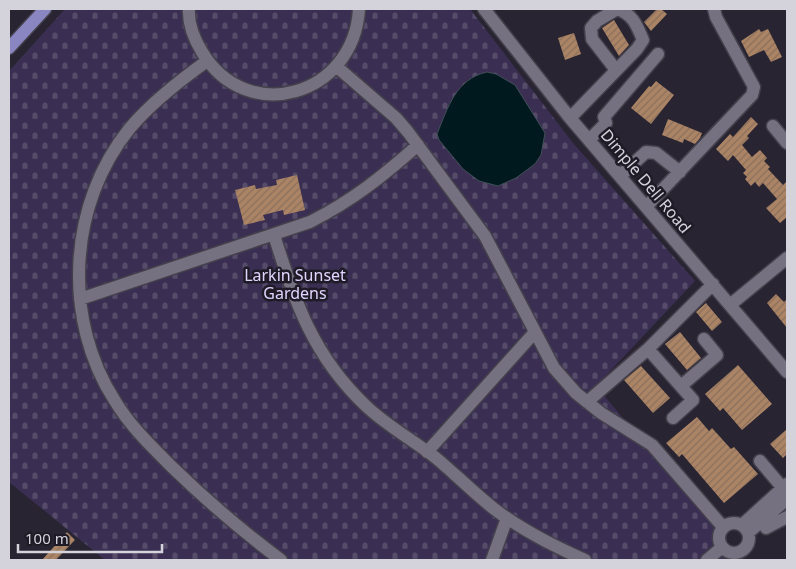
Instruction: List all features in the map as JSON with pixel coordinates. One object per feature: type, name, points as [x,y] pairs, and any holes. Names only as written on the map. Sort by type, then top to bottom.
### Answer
[{"type":"main road","points":[[9,48],[45,9]]},
{"type":"street","points":[[189,9],[191,28],[196,42],[207,61],[221,75],[238,86],[254,92],[272,94],[287,93],[308,87],[337,67],[353,40],[358,25],[359,9]]},
{"type":"street","name":"Dimple Dell Road","points":[[484,9],[570,118],[787,372]]},
{"type":"street","points":[[570,118],[637,49],[643,40],[635,21],[627,12],[617,9],[597,21],[591,28],[592,39],[616,70]]},
{"type":"street","points":[[646,207],[752,95],[754,87],[716,17],[714,9]]},
{"type":"street","points":[[589,140],[606,123],[604,117],[658,54]]},
{"type":"street","points":[[207,61],[163,95],[146,111],[130,129],[104,169],[86,215],[82,232],[79,265],[80,299],[84,328],[109,392],[136,431],[195,489],[241,530],[281,560]]},
{"type":"street","points":[[337,67],[396,118],[485,236],[554,368],[564,381],[601,414],[652,444],[723,528]]},
{"type":"street","points":[[773,126],[787,143]]},
{"type":"street","points":[[80,299],[310,222],[336,209],[375,183],[418,145]]},
{"type":"street","points":[[620,176],[646,152],[656,153],[680,172]]},
{"type":"street","points":[[274,235],[296,303],[310,331],[326,359],[366,406],[427,452],[494,509],[539,537],[585,560]]},
{"type":"street","points":[[730,305],[787,258]]},
{"type":"street","points":[[587,402],[648,349],[712,284]]},
{"type":"street","points":[[427,452],[535,332]]},
{"type":"street","points":[[681,386],[718,355],[704,339]]},
{"type":"street","points":[[648,349],[693,400],[674,418]]},
{"type":"street","points":[[760,460],[786,491],[762,520]]},
{"type":"street","points":[[745,529],[762,520],[787,517]]},
{"type":"street","points":[[492,560],[507,518]]},
{"type":"street","points":[[732,523],[745,529],[748,543],[745,556],[733,554],[721,548],[718,536],[723,528],[732,523]]},
{"type":"street","points":[[707,560],[721,548]]},
{"type":"green space","name":"Larkin Sunset Gardens","points":[[65,9],[470,9],[573,143],[695,281],[596,386],[742,560],[105,560],[9,482],[9,71]]},
{"type":"water","points":[[487,72],[496,74],[515,85],[545,133],[541,155],[535,164],[516,178],[498,186],[479,181],[463,169],[439,140],[437,134],[454,95],[468,81]]},
{"type":"building","points":[[657,9],[661,9],[667,14],[651,31],[644,22]]},
{"type":"building","points":[[614,20],[629,45],[619,56],[602,28]]},
{"type":"building","points":[[759,29],[761,32],[768,29],[782,57],[771,62],[764,50],[749,57],[741,41]]},
{"type":"building","points":[[574,33],[581,54],[565,60],[558,38]]},
{"type":"building","points":[[656,81],[674,95],[651,124],[631,108],[649,86],[651,87]]},
{"type":"building","points":[[751,117],[758,124],[742,145],[752,157],[760,150],[767,158],[764,161],[770,167],[768,169],[783,185],[787,181],[787,217],[780,223],[766,208],[777,199],[763,183],[759,187],[755,182],[751,186],[743,173],[746,170],[733,155],[728,161],[716,149],[730,134],[733,137]]},
{"type":"building","points":[[668,119],[702,133],[700,138],[695,144],[684,139],[683,143],[662,135]]},
{"type":"building","points":[[297,175],[305,210],[284,215],[283,210],[263,215],[265,220],[244,225],[235,190],[255,185],[256,189],[277,185],[276,180]]},
{"type":"building","points":[[776,294],[784,302],[787,299],[787,328],[767,303]]},
{"type":"building","points":[[706,303],[722,322],[712,331],[696,312]]},
{"type":"building","points":[[680,332],[701,358],[687,370],[665,344]]},
{"type":"building","points":[[738,365],[772,404],[742,430],[723,408],[720,411],[705,394]]},
{"type":"building","points":[[641,366],[670,398],[653,413],[624,380]]},
{"type":"building","points":[[697,417],[709,431],[712,428],[731,449],[734,447],[758,474],[724,503],[682,454],[679,457],[666,443]]},
{"type":"building","points":[[787,429],[787,454],[783,458],[770,444]]},
{"type":"building","points":[[67,532],[75,540],[56,560],[42,560]]}]
